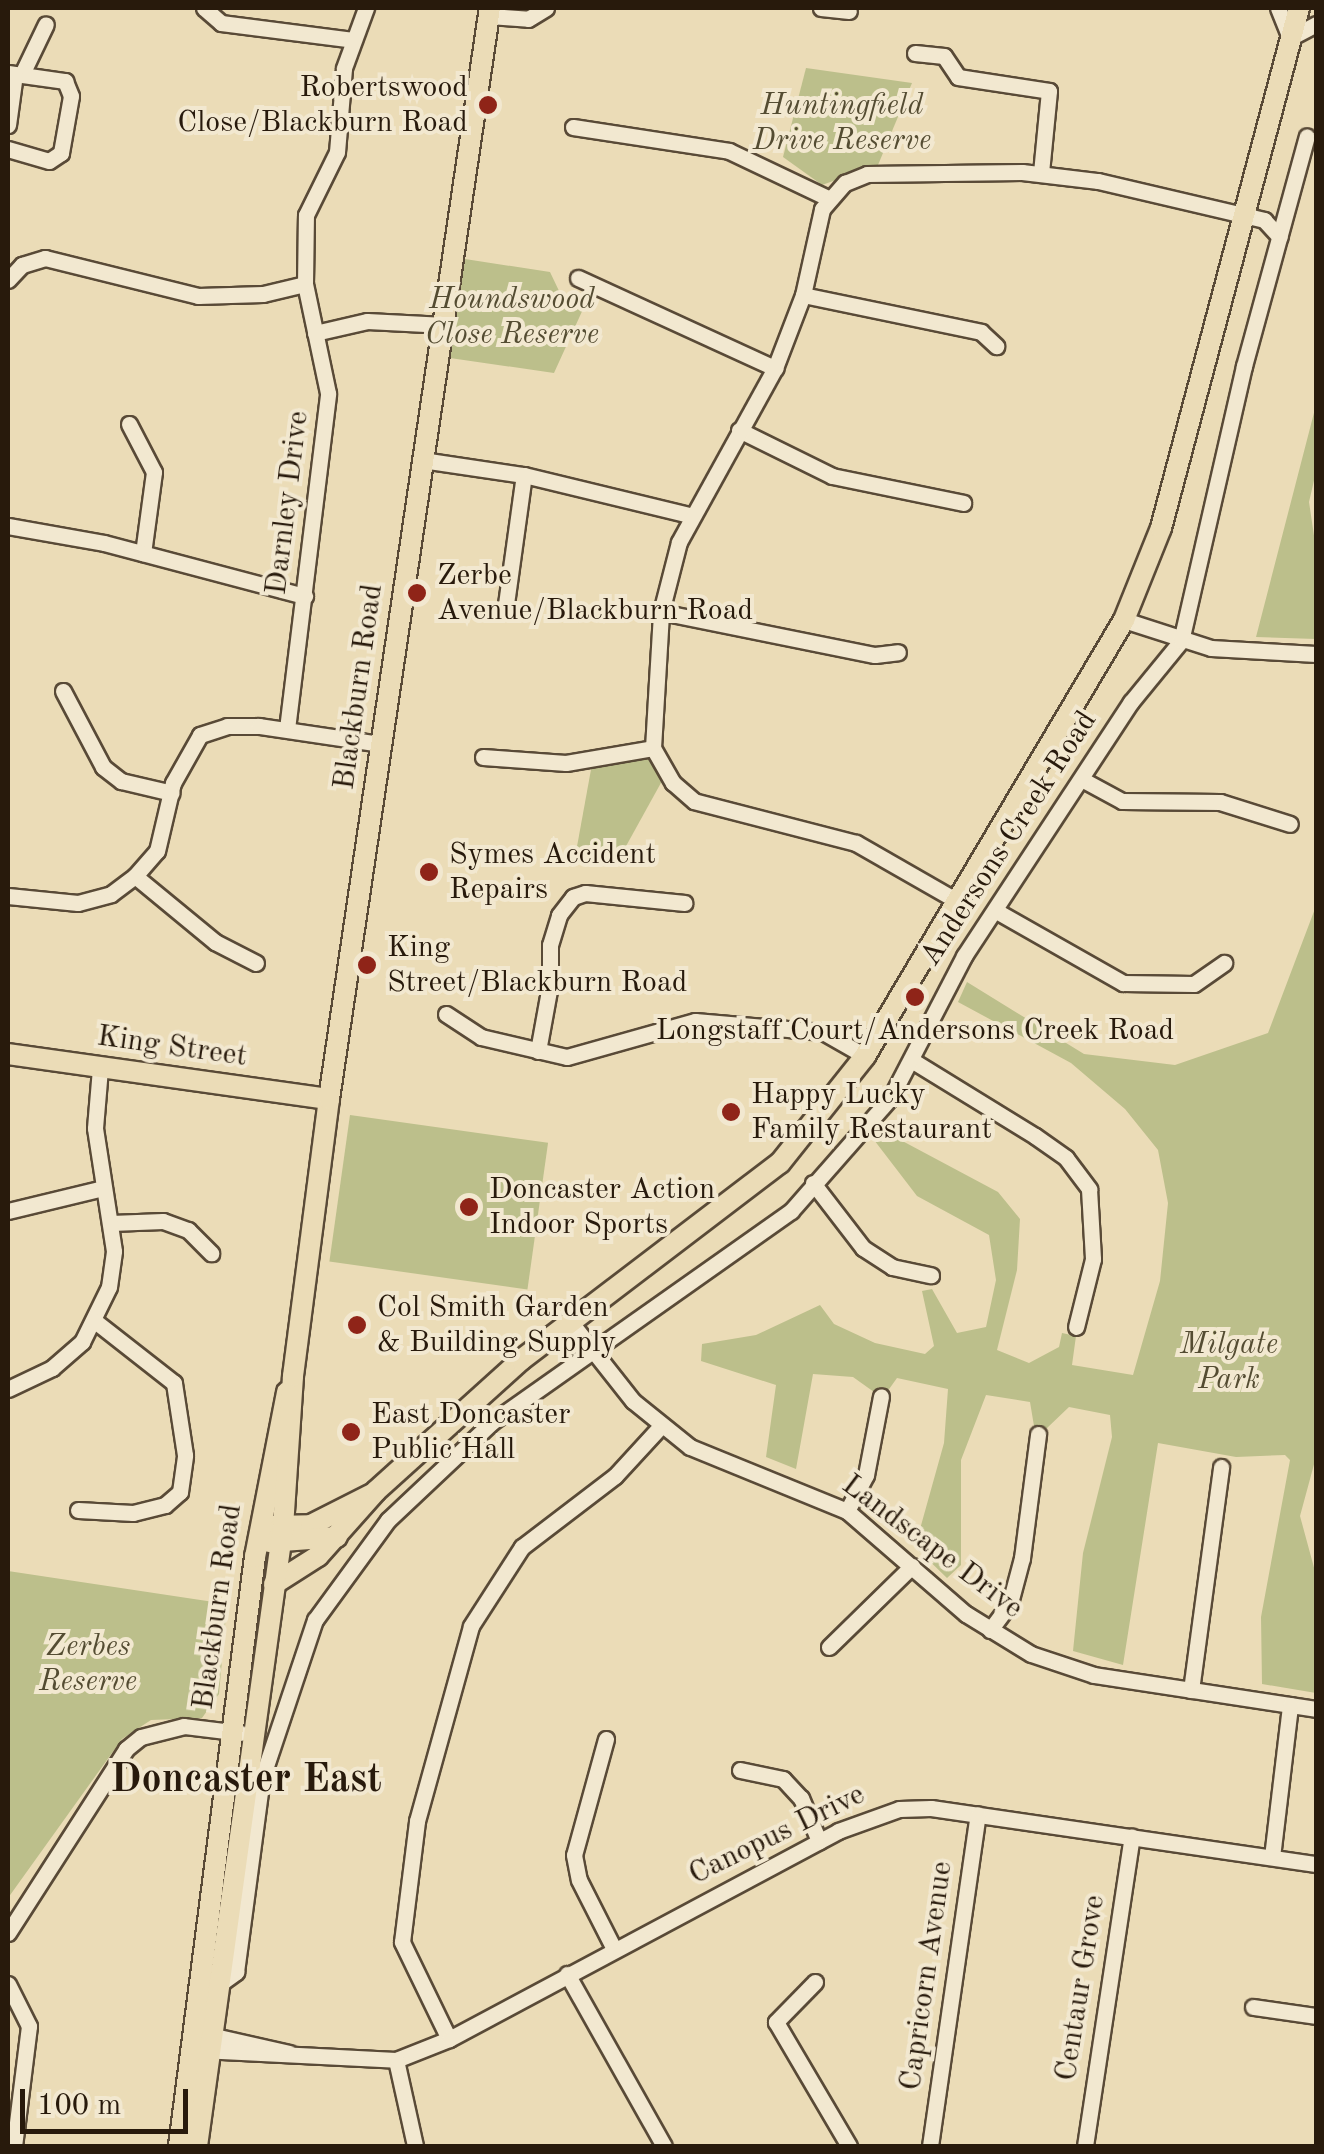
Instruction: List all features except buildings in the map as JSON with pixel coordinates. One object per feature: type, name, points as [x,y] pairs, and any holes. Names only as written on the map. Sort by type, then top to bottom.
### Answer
[{"type":"main road","name":"Andersons Creek Road","points":[[282,1536],[338,1536],[376,1491],[569,1320],[780,1163],[866,1056],[1124,620],[1162,528],[1299,8]]},
{"type":"main road","name":"Blackburn Road","points":[[188,2143],[240,1733],[282,1536],[293,1376],[329,1099],[490,12]]},
{"type":"main road","name":"King Street","points":[[8,1054],[329,1099]]},
{"type":"main road","name":"Blackburn Road","points":[[200,2042],[217,1986],[257,1541],[293,1376]]},
{"type":"main road","name":"Andersons Creek Road","points":[[257,1541],[324,1520],[376,1491]]},
{"type":"main road","points":[[274,1584],[338,1536]]},
{"type":"street","points":[[204,8],[221,23],[353,40]]},
{"type":"street","name":"Darnley Drive","points":[[287,729],[328,393],[305,284],[306,216],[336,152],[336,116],[353,40],[366,8]]},
{"type":"street","points":[[490,12],[528,19],[546,8]]},
{"type":"street","points":[[821,8],[849,12]]},
{"type":"street","points":[[1278,8],[1290,38],[1316,24]]},
{"type":"street","points":[[8,126],[15,74],[46,24]]},
{"type":"street","points":[[915,53],[944,56],[958,77],[1048,91],[1041,173]]},
{"type":"street","points":[[8,149],[49,161],[62,153],[70,87],[15,74]]},
{"type":"street","points":[[573,127],[730,151],[828,198]]},
{"type":"street","name":"Andersons Creek Road","points":[[217,1986],[236,1972],[262,1778],[307,1632],[388,1520],[492,1422],[749,1244],[813,1183],[891,1097],[964,956],[1085,781],[1131,702],[1180,641],[1307,136]]},
{"type":"street","points":[[959,902],[856,843],[694,801],[674,783],[653,748],[662,612],[689,514],[775,368],[803,295],[816,221],[828,198],[856,177],[884,172],[1041,173],[1270,222],[1280,237]]},
{"type":"street","points":[[8,280],[22,265],[45,258],[198,296],[262,294],[305,284]]},
{"type":"street","points":[[578,278],[775,368]]},
{"type":"street","points":[[803,295],[981,332],[996,346]]},
{"type":"street","points":[[315,334],[367,321],[444,325]]},
{"type":"street","points":[[129,424],[154,472],[143,552]]},
{"type":"street","points":[[739,430],[832,476],[963,504]]},
{"type":"street","points":[[422,460],[524,475],[689,514]]},
{"type":"street","points":[[506,604],[524,475]]},
{"type":"street","points":[[8,526],[143,552],[305,596]]},
{"type":"street","points":[[662,612],[875,655],[898,652]]},
{"type":"street","points":[[1124,620],[1180,641],[1260,654],[1316,654]]},
{"type":"street","points":[[63,691],[104,767],[121,781],[172,792]]},
{"type":"street","points":[[8,896],[78,903],[111,894],[135,876],[157,851],[185,754],[200,736],[227,726],[287,729],[381,744]]},
{"type":"street","points":[[483,757],[566,763],[653,748]]},
{"type":"street","points":[[1085,781],[1122,801],[1220,802],[1290,824]]},
{"type":"street","points":[[135,876],[216,942],[256,962]]},
{"type":"street","points":[[538,1051],[550,985],[550,945],[572,897],[586,893],[685,903]]},
{"type":"street","points":[[998,912],[1123,984],[1194,984],[1224,963]]},
{"type":"street","points":[[446,1014],[481,1037],[567,1057],[602,1052],[662,1026],[695,1021],[824,1032],[866,1056]]},
{"type":"street","points":[[913,1060],[1066,1158],[1089,1189],[1093,1259],[1076,1327]]},
{"type":"street","points":[[8,1389],[52,1368],[95,1321],[109,1287],[111,1223],[95,1128],[100,1068]]},
{"type":"street","points":[[813,1183],[863,1248],[892,1267],[931,1275]]},
{"type":"street","points":[[8,1211],[103,1188]]},
{"type":"street","points":[[111,1223],[163,1221],[188,1230],[211,1254]]},
{"type":"street","name":"Landscape Drive","points":[[569,1320],[592,1352],[661,1426],[690,1447],[847,1511],[990,1630],[1031,1654],[1094,1675],[1316,1710]]},
{"type":"street","points":[[78,1510],[133,1513],[164,1505],[180,1492],[185,1456],[174,1383],[95,1321]]},
{"type":"street","points":[[847,1511],[866,1476],[881,1396]]},
{"type":"street","points":[[449,2039],[402,1942],[418,1820],[471,1626],[522,1547],[615,1476],[661,1426]]},
{"type":"street","points":[[990,1630],[1010,1603],[1022,1558],[1038,1434]]},
{"type":"street","points":[[1190,1690],[1222,1467]]},
{"type":"street","points":[[829,1647],[912,1566]]},
{"type":"street","points":[[1272,1857],[1290,1705]]},
{"type":"street","points":[[8,1933],[126,1748],[161,1730],[240,1733]]},
{"type":"street","points":[[606,1739],[574,1855],[579,1880],[614,1949]]},
{"type":"street","points":[[740,1770],[783,1779],[801,1798],[819,1841]]},
{"type":"street","name":"Canopus Drive","points":[[200,2042],[294,2055],[396,2060],[449,2039],[819,1841],[899,1809],[978,1814],[1316,1864]]},
{"type":"street","name":"Capricorn Avenue","points":[[930,2146],[978,1814]]},
{"type":"street","name":"Centaur Grove","points":[[1085,2146],[1132,1837]]},
{"type":"street","points":[[566,1974],[664,2146]]},
{"type":"street","points":[[815,1982],[776,2022],[848,2146]]},
{"type":"street","points":[[8,1984],[29,2026],[14,2146]]},
{"type":"street","points":[[1253,2006],[1316,2016]]},
{"type":"street","points":[[396,2060],[416,2146]]},
{"type":"green space","name":"Huntingfield Drive Reserve","points":[[806,68],[912,83],[878,165],[822,185],[783,157]]},
{"type":"green space","name":"Houndswood Close Reserve","points":[[465,259],[550,272],[560,293],[589,296],[554,373],[450,358]]},
{"type":"green space","points":[[1316,405],[1316,472],[1309,502],[1316,549],[1316,639],[1256,637]]},
{"type":"green space","points":[[645,753],[662,781],[620,857],[576,852],[592,764]]},
{"type":"green space","name":"Milgate Park","points":[[1316,906],[1316,1457],[1300,1516],[1316,1575],[1316,1693],[1262,1684],[1261,1617],[1290,1460],[1285,1455],[1236,1457],[1158,1443],[1123,1665],[1073,1651],[1083,1553],[1112,1437],[1110,1415],[1069,1407],[1047,1428],[1034,1426],[1030,1402],[986,1395],[961,1460],[961,1565],[947,1578],[915,1547],[944,1443],[948,1389],[897,1378],[887,1392],[874,1392],[853,1377],[813,1374],[796,1469],[766,1457],[776,1385],[701,1361],[702,1344],[756,1335],[820,1305],[834,1324],[875,1343],[925,1354],[934,1346],[922,1291],[932,1289],[957,1333],[986,1327],[996,1280],[989,1235],[917,1196],[871,1136],[878,1128],[998,1192],[1020,1219],[1017,1270],[997,1350],[1029,1363],[1059,1347],[1062,1333],[1076,1336],[1072,1365],[1133,1375],[1160,1281],[1168,1203],[1158,1150],[1125,1109],[1071,1063],[958,1002],[967,982],[1084,1054],[1175,1065],[1268,1033]]},
{"type":"green space","points":[[350,1115],[548,1143],[527,1289],[329,1262]]},
{"type":"green space","name":"Zerbes Reserve","points":[[8,1571],[227,1604],[219,1694],[202,1718],[151,1720],[122,1739],[8,1898]]},
{"type":"place","name":"Robertswood Close/Blackburn Road","points":[[488,105]]},
{"type":"place","name":"Zerbe Avenue/Blackburn Road","points":[[417,593]]},
{"type":"place","name":"Symes Accident Repairs","points":[[429,872]]},
{"type":"place","name":"King Street/Blackburn Road","points":[[367,965]]},
{"type":"place","name":"Longstaff Court/Andersons Creek Road","points":[[915,997]]},
{"type":"place","name":"Happy Lucky Family Restaurant","points":[[731,1112]]},
{"type":"place","name":"Doncaster Action Indoor Sports","points":[[469,1207]]},
{"type":"place","name":"Col Smith Garden & Building Supply","points":[[357,1325]]},
{"type":"place","name":"East Doncaster Public Hall","points":[[351,1432]]},
{"type":"district","name":"Doncaster East","points":[[246,1781]]}]
